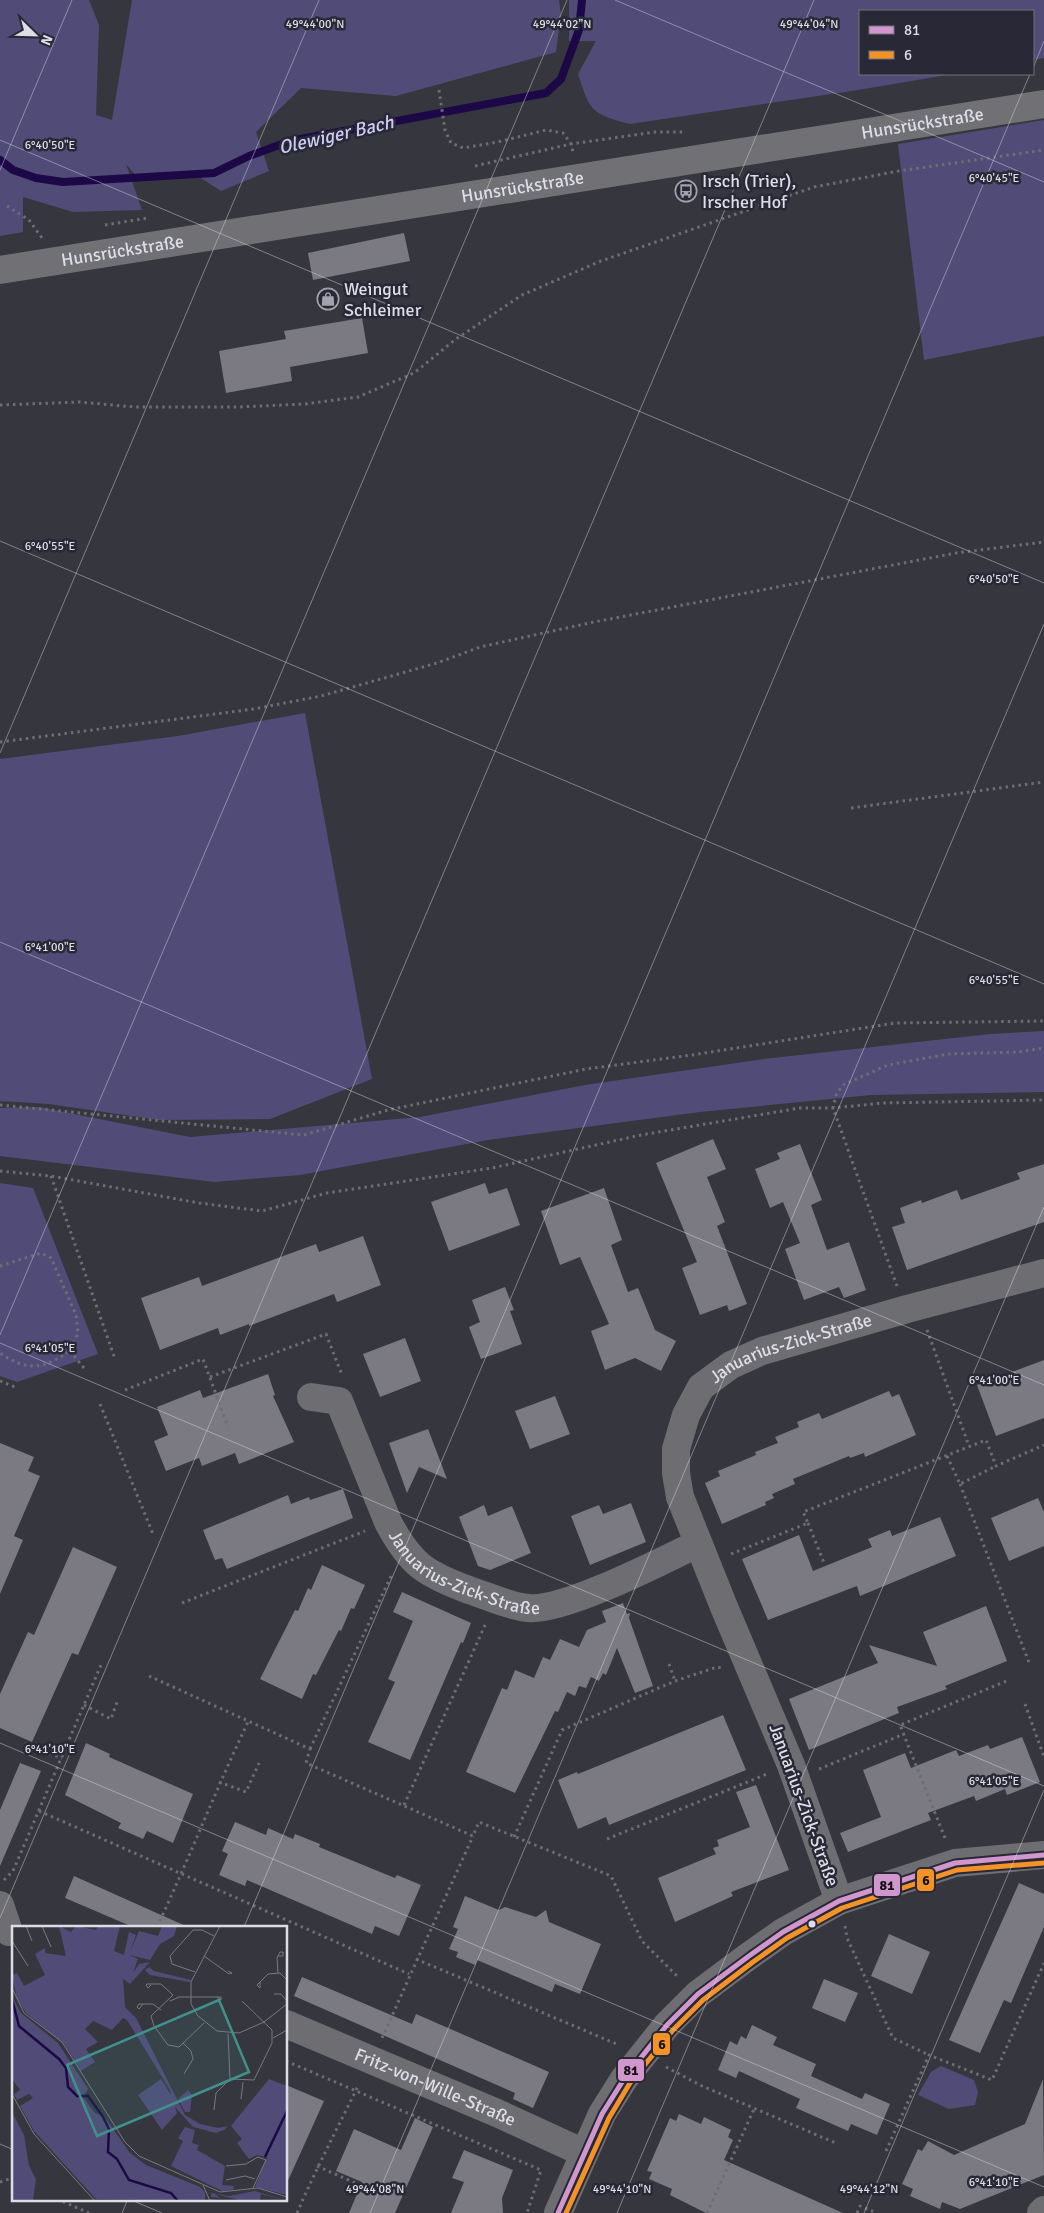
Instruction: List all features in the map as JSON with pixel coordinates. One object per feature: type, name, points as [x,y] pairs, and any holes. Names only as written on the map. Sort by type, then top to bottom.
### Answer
[{"type":"main road","name":"Hunsrückstraße","points":[[0,270],[1044,104]]},
{"type":"street","name":"Januarius-Zick-Straße","points":[[839,1901],[785,1774],[680,1497],[676,1449],[686,1415],[701,1387],[732,1365],[762,1351],[913,1307],[1044,1273]]},
{"type":"street","name":"Januarius-Zick-Straße","points":[[311,1397],[339,1401],[388,1522],[410,1559],[436,1576],[497,1600],[528,1608],[560,1604],[632,1574],[703,1554]]},
{"type":"street","points":[[558,2213],[602,2114],[643,2055],[668,2025],[698,1994],[783,1932],[839,1901],[955,1863],[1044,1855]]},
{"type":"street","points":[[0,1905],[8,1934]]},
{"type":"street","name":"Fritz-von-Wille-Straße","points":[[288,2025],[497,2113],[584,2153]]},
{"type":"street","points":[[1041,2213],[1044,2210]]},
{"type":"path","points":[[440,90],[445,130],[451,143],[463,148],[498,142],[546,130],[562,133],[571,144],[580,177]]},
{"type":"path","points":[[0,405],[80,402],[134,407],[238,407],[305,404],[358,397],[414,374],[456,339],[522,295],[601,261],[814,187],[899,171],[1044,150]]},
{"type":"path","points":[[7,206],[29,220],[42,237],[49,263]]},
{"type":"path","points":[[0,742],[254,709],[322,696],[437,663],[480,647],[594,622],[956,553],[1044,542]]},
{"type":"path","points":[[851,808],[1044,782]]},
{"type":"path","points":[[0,1105],[304,1135],[388,1110],[586,1069],[692,1055],[895,1023],[1044,1021]]},
{"type":"path","points":[[970,1446],[832,1108],[836,1095],[843,1085],[888,1065],[949,1054],[1018,1052],[1044,1048]]},
{"type":"path","points":[[0,1171],[51,1176],[199,1203],[262,1211],[328,1194],[492,1168],[641,1135],[800,1108],[832,1108],[883,1103],[1044,1100]]},
{"type":"path","points":[[51,1176],[115,1359]]},
{"type":"path","points":[[0,1266],[41,1253],[51,1258],[76,1315],[78,1334],[70,1351],[56,1360],[34,1367],[22,1365],[0,1353]]},
{"type":"path","points":[[210,1378],[326,1334],[344,1380]]},
{"type":"path","points":[[70,1351],[84,1368]]},
{"type":"path","points":[[125,1390],[203,1359],[228,1427]]},
{"type":"path","points":[[0,1381],[15,1387]]},
{"type":"path","points":[[100,1404],[153,1534]]},
{"type":"path","points":[[824,1563],[803,1512],[986,1440],[996,1466]]},
{"type":"path","points":[[960,1484],[1044,1445]]},
{"type":"path","points":[[947,1456],[960,1484],[1030,1665]]},
{"type":"path","points":[[182,1603],[388,1522]]},
{"type":"path","points":[[703,1554],[808,1523]]},
{"type":"path","points":[[404,1548],[310,1749],[306,1763],[474,1836]]},
{"type":"path","points":[[404,1805],[497,1600]]},
{"type":"path","points":[[669,1664],[675,1681]]},
{"type":"path","points":[[0,1885],[12,1871],[102,1665]]},
{"type":"path","points":[[514,1837],[562,1730],[675,1681],[717,1667],[724,1670]]},
{"type":"path","points":[[149,1676],[310,1749]]},
{"type":"path","points":[[955,1863],[900,1725],[1009,1680]]},
{"type":"path","points":[[84,1706],[111,1719],[118,1702]]},
{"type":"path","points":[[1025,1704],[1044,1757]]},
{"type":"path","points":[[157,1926],[182,1873],[219,1782],[248,1722]]},
{"type":"path","points":[[608,1839],[785,1774],[904,1734]]},
{"type":"path","points":[[25,1744],[62,1758]]},
{"type":"path","points":[[219,1782],[246,1792],[259,1763]]},
{"type":"path","points":[[39,1811],[409,1974]]},
{"type":"path","points":[[296,2213],[317,2166],[346,2113],[479,1822],[611,1876],[642,1940],[661,1962],[698,1994]]},
{"type":"path","points":[[839,1901],[847,1938],[893,2038],[929,2055],[992,2080],[1044,1963]]},
{"type":"path","points":[[416,1960],[643,2055],[702,2086],[838,2144]]},
{"type":"path","points":[[886,2151],[929,2055]]},
{"type":"path","points":[[288,2062],[541,2170],[527,2213]]},
{"type":"path","points":[[707,2213],[754,2109]]},
{"type":"path","points":[[317,2166],[378,2193],[380,2187]]},
{"type":"path","points":[[0,2182],[9,2179],[12,2180]]},
{"type":"path","points":[[59,2200],[89,2213]]},
{"type":"path","points":[[857,2213],[860,2206],[877,2213]]},
{"type":"shaded area","points":[[0,0],[89,0],[99,25],[96,115],[112,120],[132,0],[559,0],[561,15],[556,52],[396,96],[301,88],[256,132],[269,171],[221,191],[190,171],[137,177],[126,164],[142,210],[73,212],[23,197],[23,232],[0,236]]},
{"type":"shaded area","points":[[569,0],[1044,0],[1044,58],[1034,60],[1034,10],[859,10],[859,75],[947,75],[630,124],[600,114],[589,103],[586,96],[578,74],[596,41],[569,41]]},
{"type":"shaded area","points":[[1044,120],[1044,336],[924,360],[898,144]]},
{"type":"shaded area","points":[[305,713],[372,1079],[270,1119],[159,1120],[49,1104],[0,1101],[0,759],[178,736]]},
{"type":"shaded area","points":[[1044,1031],[1044,1092],[871,1095],[700,1112],[488,1140],[300,1175],[214,1182],[0,1156],[0,1108],[39,1107],[190,1137],[420,1117],[585,1085],[764,1059],[990,1034]]},
{"type":"shaded area","points":[[0,1183],[33,1188],[98,1354],[17,1382],[0,1376]]},
{"type":"shaded area","points":[[941,2066],[974,2080],[978,2092],[975,2105],[949,2109],[918,2095],[931,2072]]},
{"type":"building","points":[[404,233],[410,261],[313,280],[308,253]]},
{"type":"building","points":[[362,318],[368,353],[290,367],[292,381],[226,393],[219,351],[286,339],[284,331]]},
{"type":"building","points":[[713,1139],[726,1169],[707,1177],[725,1222],[717,1226],[747,1304],[729,1311],[727,1305],[700,1315],[682,1268],[697,1262],[656,1163]]},
{"type":"building","points":[[800,1144],[822,1200],[811,1205],[827,1250],[849,1242],[866,1290],[844,1298],[839,1287],[804,1300],[785,1249],[800,1243],[783,1202],[770,1208],[755,1169],[780,1159],[777,1153]]},
{"type":"building","points":[[1044,1164],[1044,1222],[907,1270],[892,1227],[905,1223],[900,1208],[921,1200],[922,1203],[957,1190],[961,1200],[1020,1179],[1017,1173]]},
{"type":"building","points":[[485,1183],[489,1194],[507,1188],[520,1225],[449,1251],[431,1202]]},
{"type":"building","points":[[604,1188],[622,1240],[611,1245],[628,1292],[638,1288],[655,1330],[676,1341],[661,1371],[635,1358],[605,1370],[591,1331],[609,1324],[580,1257],[560,1265],[541,1211]]},
{"type":"building","points":[[363,1236],[381,1285],[337,1302],[334,1294],[220,1335],[218,1328],[160,1350],[141,1298],[199,1277],[202,1286],[316,1244],[319,1252]]},
{"type":"building","points":[[505,1287],[514,1310],[510,1311],[522,1344],[481,1359],[469,1327],[480,1322],[472,1300]]},
{"type":"building","points":[[405,1338],[421,1381],[380,1397],[363,1354]]},
{"type":"building","points":[[1044,1360],[1044,1418],[996,1436],[977,1385]]},
{"type":"building","points":[[268,1374],[275,1395],[273,1396],[294,1442],[239,1464],[235,1453],[202,1466],[199,1458],[166,1471],[154,1441],[168,1435],[157,1407],[200,1390],[203,1398]]},
{"type":"building","points":[[889,1391],[892,1397],[899,1394],[916,1435],[865,1457],[864,1453],[850,1458],[849,1456],[793,1479],[795,1484],[772,1494],[774,1498],[765,1502],[766,1505],[722,1524],[705,1483],[720,1476],[718,1471],[756,1455],[755,1452],[778,1443],[775,1437],[799,1427],[797,1422],[819,1413],[822,1419]]},
{"type":"building","points":[[555,1396],[570,1434],[530,1449],[515,1411]]},
{"type":"building","points":[[428,1429],[447,1479],[419,1467],[407,1493],[389,1443]]},
{"type":"building","points":[[0,1443],[34,1457],[28,1471],[40,1476],[14,1536],[23,1540],[0,1594]]},
{"type":"building","points":[[343,1489],[353,1518],[227,1569],[222,1558],[215,1560],[203,1530],[288,1495],[291,1504],[309,1497],[310,1500]]},
{"type":"building","points":[[1038,1498],[1044,1512],[1044,1546],[1009,1561],[991,1518]]},
{"type":"building","points":[[631,1503],[646,1542],[590,1565],[571,1516],[599,1505],[603,1514]]},
{"type":"building","points":[[484,1505],[488,1516],[512,1506],[531,1553],[490,1570],[478,1566],[459,1517]]},
{"type":"building","points":[[940,1517],[956,1556],[860,1596],[857,1586],[768,1620],[742,1559],[799,1535],[813,1571],[872,1547],[868,1539],[890,1530],[892,1536]]},
{"type":"building","points":[[73,1547],[117,1567],[78,1655],[72,1653],[32,1742],[0,1728],[0,1694],[28,1632],[34,1635]]},
{"type":"building","points":[[322,1565],[365,1585],[354,1609],[351,1608],[341,1631],[339,1630],[316,1675],[313,1674],[302,1699],[260,1679],[295,1610],[298,1611],[308,1588],[311,1590]]},
{"type":"building","points":[[402,1592],[471,1623],[410,1760],[368,1742],[395,1682],[388,1679],[413,1621],[393,1612]]},
{"type":"building","points":[[623,1603],[627,1614],[630,1613],[629,1618],[653,1686],[635,1693],[617,1648],[606,1675],[603,1673],[599,1681],[591,1677],[586,1688],[579,1686],[575,1696],[567,1692],[558,1712],[555,1711],[515,1793],[466,1772],[502,1688],[507,1690],[515,1670],[534,1678],[543,1657],[550,1660],[560,1639],[579,1647],[587,1630],[606,1622],[602,1611]]},
{"type":"building","points":[[986,1606],[1007,1661],[945,1686],[947,1689],[897,1707],[899,1713],[809,1750],[789,1699],[878,1663],[869,1645],[937,1666],[923,1632]]},
{"type":"building","points":[[723,1715],[746,1770],[609,1825],[606,1817],[578,1829],[558,1780],[577,1772],[578,1774]]},
{"type":"building","points":[[1022,1737],[1040,1782],[1007,1795],[1005,1789],[976,1801],[974,1796],[928,1813],[931,1820],[848,1852],[840,1833],[881,1817],[863,1770],[905,1753],[911,1768],[956,1750],[959,1756],[988,1745],[990,1749]]},
{"type":"building","points":[[86,1743],[110,1754],[109,1757],[193,1794],[173,1843],[147,1831],[143,1839],[118,1828],[121,1823],[65,1795]]},
{"type":"building","points":[[20,1763],[41,1771],[0,1866],[0,1810]]},
{"type":"building","points":[[756,1785],[789,1870],[731,1892],[733,1896],[675,1922],[658,1878],[716,1854],[713,1848],[719,1846],[717,1840],[750,1827],[736,1792]]},
{"type":"building","points":[[235,1822],[266,1835],[268,1828],[293,1839],[295,1834],[320,1844],[319,1847],[395,1878],[397,1875],[421,1885],[399,1936],[375,1926],[372,1934],[247,1880],[245,1886],[219,1875],[228,1854],[222,1851]]},
{"type":"building","points":[[74,1876],[186,1926],[131,1926],[65,1898]]},
{"type":"building","points":[[1019,1883],[1044,1894],[1044,1927],[1011,2003],[1004,2000],[980,2053],[949,2040]]},
{"type":"building","points":[[465,1896],[499,1910],[505,1907],[536,1917],[546,1910],[549,1922],[601,1944],[580,1994],[555,1984],[552,1992],[477,1960],[475,1965],[456,1957],[458,1952],[449,1949],[458,1929],[453,1927]]},
{"type":"building","points":[[889,1934],[930,1952],[912,1994],[871,1976]]},
{"type":"building","points":[[302,1977],[412,2024],[416,2014],[549,2072],[533,2108],[513,2099],[515,2093],[294,1996]]},
{"type":"building","points":[[824,1979],[858,1993],[845,2022],[812,2008]]},
{"type":"building","points":[[752,2025],[777,2037],[773,2045],[816,2064],[811,2076],[862,2099],[865,2093],[890,2104],[877,2135],[851,2124],[848,2131],[796,2108],[800,2099],[739,2071],[736,2078],[718,2070],[730,2041],[737,2045],[741,2036],[746,2039]]},
{"type":"building","points":[[1043,2079],[1044,2175],[960,2209],[942,2202],[940,2209],[910,2196],[913,2189],[902,2184],[918,2149],[922,2151],[928,2141],[954,2155],[1025,2124]]},
{"type":"building","points":[[288,2086],[324,2101],[288,2181]]},
{"type":"building","points":[[679,2114],[701,2124],[704,2117],[731,2130],[728,2137],[733,2140],[724,2160],[843,2213],[706,2213],[670,2195],[672,2189],[649,2179],[652,2172],[647,2171],[670,2118],[676,2121]]},
{"type":"building","points":[[415,2118],[433,2127],[395,2213],[349,2213],[362,2182],[336,2171],[354,2129],[401,2150]]},
{"type":"building","points":[[464,2150],[513,2170],[502,2198],[503,2213],[451,2213],[464,2182],[452,2178]]},
{"type":"waterway","name":"Olewiger Bach","points":[[0,160],[13,170],[36,178],[63,182],[214,173],[249,156],[290,141],[546,93],[561,79],[579,30],[582,0]]},
{"type":"transit line","name":"81","points":[[558,2213],[602,2114],[624,2079],[667,2025],[698,1994],[749,1956],[783,1932],[839,1901],[955,1863],[1044,1855]]},
{"type":"transit line","name":"6","points":[[566,2213],[609,2118],[630,2083],[673,2030],[703,2000],[753,1962],[787,1938],[842,1908],[957,1870],[1044,1863]]},
{"type":"place","name":"Irsch (Trier), Irscher Hof","points":[[686,191]]},
{"type":"place","name":"Weingut Schleimer","points":[[328,299]]}]
